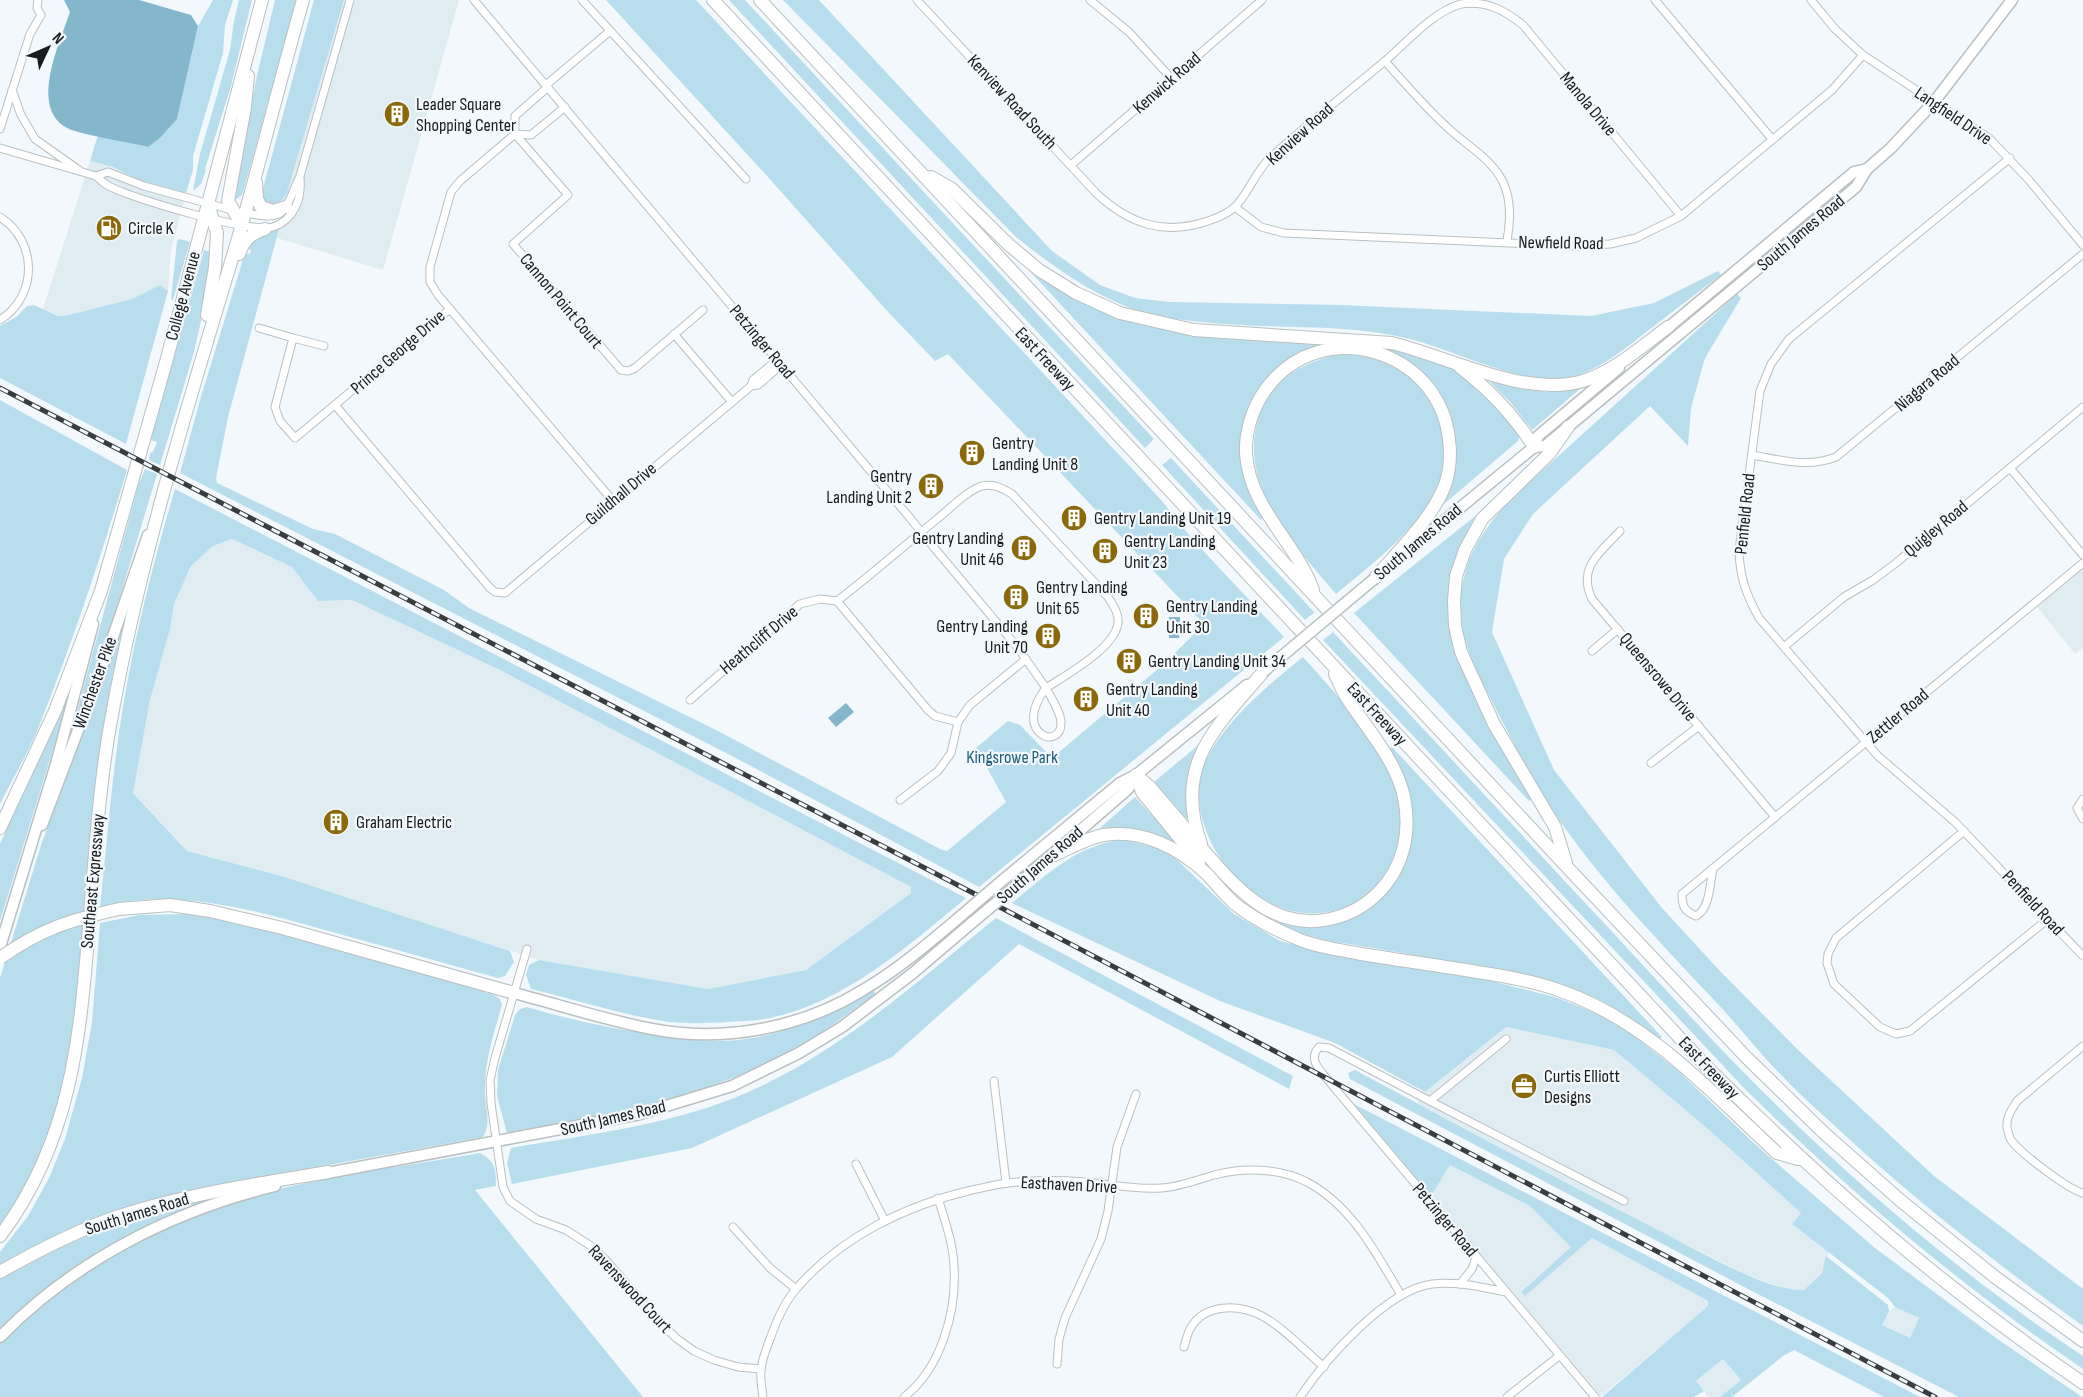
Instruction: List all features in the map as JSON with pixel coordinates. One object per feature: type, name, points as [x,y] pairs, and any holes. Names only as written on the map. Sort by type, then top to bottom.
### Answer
[{"type":"highway","name":"College Avenue","points":[[100,591],[208,218],[207,204],[262,0]]},
{"type":"highway","name":"College Avenue","points":[[156,514],[181,435],[214,312],[242,225],[239,211],[255,173],[303,0]]},
{"type":"highway","name":"East Freeway","points":[[713,0],[1705,1065],[1801,1160],[1927,1268],[2083,1383]]},
{"type":"highway","name":"East Freeway","points":[[760,0],[1746,1057],[1861,1167],[1995,1277],[2083,1341]]},
{"type":"highway","points":[[239,211],[228,201],[245,107],[251,42]]},
{"type":"highway","points":[[918,170],[952,189],[1008,244],[1039,270],[1076,292],[1120,313],[1194,330],[1392,343],[1527,383],[1550,385],[1584,380],[1604,371],[1628,357],[1668,327]]},
{"type":"highway","points":[[255,173],[257,199],[261,207],[273,212],[286,207]]},
{"type":"highway","points":[[197,372],[215,267],[217,233],[208,218]]},
{"type":"highway","points":[[214,312],[229,290],[242,245],[255,232],[266,229]]},
{"type":"highway","points":[[1316,597],[1306,570],[1273,524],[1256,493],[1248,470],[1246,450],[1247,432],[1254,411],[1270,384],[1285,369],[1301,358],[1327,349],[1353,348],[1371,351],[1388,356],[1403,365],[1417,375],[1429,389],[1439,404],[1448,429],[1450,458],[1446,483],[1433,508],[1374,579]]},
{"type":"highway","points":[[1453,361],[1500,401],[1534,447]]},
{"type":"highway","points":[[1567,867],[1555,827],[1494,724],[1461,652],[1455,626],[1454,601],[1456,576],[1465,550],[1482,519],[1549,454],[1568,427]]},
{"type":"highway","name":"Southeast Expressway","points":[[0,1236],[38,1176],[56,1132],[69,1087],[79,1036],[96,845],[112,715],[156,514]]},
{"type":"highway","points":[[0,828],[55,711],[100,591]]},
{"type":"highway","points":[[1136,775],[1149,786],[1245,895],[1273,913],[1290,919],[1307,921],[1339,917],[1365,904],[1389,880],[1401,860],[1408,822],[1404,795],[1385,755],[1346,697],[1329,662]]},
{"type":"highway","points":[[1204,851],[1196,830],[1191,805],[1193,776],[1215,730],[1263,672]]},
{"type":"highway","points":[[1136,775],[1142,792],[1206,873],[1244,910],[1272,927],[1300,940],[1335,949],[1476,971],[1541,984],[1596,1005],[1631,1025],[1683,1065],[1778,1153],[1801,1160]]},
{"type":"highway","points":[[1054,855],[1092,838],[1132,834],[1167,845],[1206,873]]},
{"type":"highway","name":"South James Road","points":[[0,958],[48,929],[79,918],[118,909],[170,905],[210,910],[282,928],[514,993]]},
{"type":"highway","name":"South James Road","points":[[0,1272],[67,1237],[116,1218],[196,1196],[328,1173]]},
{"type":"main road","name":"South James Road","points":[[1534,447],[1545,446],[1856,187],[1867,169],[1934,102],[2012,0]]},
{"type":"main road","name":"South James Road","points":[[514,993],[653,1030],[712,1034],[747,1031],[808,1016],[854,995],[902,964],[1120,783],[1136,775],[1263,672],[1534,447],[1538,436],[1854,172],[1867,169]]},
{"type":"main road","name":"Winchester Pike","points":[[30,850],[48,812],[107,654],[138,558],[156,514]]},
{"type":"main road","name":"Winchester Pike","points":[[0,947],[83,665],[100,591]]},
{"type":"main road","name":"South James Road","points":[[328,1173],[640,1114],[732,1086],[799,1053],[842,1027],[913,973],[1054,855],[1128,789],[1136,775]]},
{"type":"main road","points":[[0,1337],[63,1282],[133,1238],[202,1208],[267,1188],[328,1173]]},
{"type":"street","points":[[0,129],[30,34],[41,15],[37,8],[38,0]]},
{"type":"street","points":[[96,176],[108,172],[144,186],[207,204],[269,218],[279,214],[286,207],[300,176],[350,0]]},
{"type":"street","name":"Petzinger Road","points":[[474,0],[1026,659],[1046,688],[1061,718],[1062,725],[1054,736],[1040,734],[1035,729],[1034,722],[1039,697],[1046,688]]},
{"type":"street","points":[[582,0],[747,179]]},
{"type":"street","name":"Kenview Road South","points":[[917,0],[1108,204]]},
{"type":"street","points":[[1090,0],[1129,32],[1172,79]]},
{"type":"street","name":"Kenwick Road","points":[[1071,165],[1262,0]]},
{"type":"street","points":[[1655,0],[1772,139]]},
{"type":"street","name":"Langfield Drive","points":[[1810,0],[1835,29],[1863,55],[1989,138],[2010,158],[2083,245]]},
{"type":"street","name":"Kenview Road","points":[[1108,204],[1136,221],[1172,228],[1194,226],[1215,219],[1235,207],[1267,160],[1442,13],[1463,4],[1487,1]]},
{"type":"street","name":"Manola Drive","points":[[1487,1],[1507,12],[1523,25],[1681,216]]},
{"type":"street","name":"Prince George Drive","points":[[514,134],[515,116],[610,31]]},
{"type":"street","name":"Newfield Road","points":[[1235,207],[1261,227],[1284,233],[1507,241],[1578,246],[1610,244],[1636,238],[1681,216],[1832,90],[1863,55]]},
{"type":"street","points":[[1385,61],[1426,107],[1490,165],[1503,182],[1510,220],[1507,241]]},
{"type":"street","points":[[12,90],[21,115],[35,139],[81,172]]},
{"type":"street","name":"Prince George Drive","points":[[293,338],[275,407],[280,420],[295,438],[450,309],[430,282],[430,267],[451,192],[460,181],[514,134],[531,135],[565,107]]},
{"type":"street","name":"Cannon Point Court","points":[[514,134],[568,195],[513,244],[621,370],[628,371],[634,368],[703,310]]},
{"type":"street","points":[[0,148],[96,176],[106,185],[137,197],[208,218],[266,229],[283,222],[293,213],[301,188],[300,176]]},
{"type":"street","name":"Penfield Road","points":[[2010,158],[1790,339],[1771,364],[1760,391],[1739,551],[1740,573],[1746,594],[1759,618],[1878,756],[1964,831],[2083,956]]},
{"type":"street","points":[[0,217],[19,234],[27,252],[29,275],[25,291],[15,308],[0,320]]},
{"type":"street","name":"Niagara Road","points":[[1752,455],[1801,463],[1822,462],[1836,457],[2083,254]]},
{"type":"street","points":[[450,309],[613,501]]},
{"type":"street","points":[[259,327],[324,346]]},
{"type":"street","points":[[674,334],[732,402]]},
{"type":"street","name":"Guildhall Drive","points":[[335,405],[490,588],[495,592],[505,593],[751,386],[753,380],[779,363]]},
{"type":"street","name":"Quigley Road","points":[[1785,646],[1844,597],[1896,563],[2083,407]]},
{"type":"street","points":[[2010,468],[2083,555]]},
{"type":"street","points":[[958,722],[935,716],[928,711],[837,601],[970,491],[984,485],[999,486],[1012,494],[1108,597],[1116,609],[1118,622],[1114,636],[1083,663],[1046,688]]},
{"type":"street","name":"Queensrowe Drive","points":[[1620,531],[1593,562],[1587,574],[1587,587],[1592,599],[1775,817]]},
{"type":"street","name":"Zettler Road","points":[[1713,868],[1705,905],[1702,913],[1696,916],[1682,905],[1682,894],[1713,868],[2083,563]]},
{"type":"street","name":"Heathcliff Drive","points":[[690,700],[800,604],[820,599],[837,601]]},
{"type":"street","points":[[1592,651],[1618,629]]},
{"type":"street","points":[[900,800],[938,771],[951,753],[958,722],[970,705],[1026,659]]},
{"type":"street","points":[[1651,763],[1700,726]]},
{"type":"street","points":[[2083,799],[2077,808],[2083,819]]},
{"type":"street","points":[[1964,831],[1842,932],[1832,946],[1827,963],[1831,978],[1840,990],[1880,1027],[1896,1034],[1910,1031],[2048,919]]},
{"type":"street","name":"Ravenswood Court","points":[[527,949],[490,1080],[503,1187],[510,1201],[536,1219],[566,1230],[591,1246],[658,1320],[676,1338],[694,1351],[714,1360],[761,1369]]},
{"type":"street","points":[[1506,1039],[1430,1101],[1624,1201]]},
{"type":"street","points":[[2083,1046],[2017,1101],[2006,1124],[2010,1139],[2020,1150],[2070,1188],[2083,1193]]},
{"type":"street","name":"Petzinger Road","points":[[1430,1101],[1329,1048],[1319,1047],[1316,1050],[1314,1058],[1316,1066],[1595,1397]]},
{"type":"street","points":[[994,1081],[1006,1183]]},
{"type":"street","points":[[1057,1364],[1059,1339],[1065,1318],[1101,1239],[1117,1147],[1136,1094]]},
{"type":"street","points":[[856,1164],[885,1221]]},
{"type":"street","name":"Easthaven Drive","points":[[761,1369],[775,1326],[796,1288],[851,1240],[885,1221],[938,1198],[1006,1183],[1085,1182],[1136,1189],[1163,1188],[1237,1170],[1264,1170],[1305,1181],[1336,1202],[1350,1217],[1370,1244],[1401,1295]]},
{"type":"street","points":[[904,1397],[919,1383],[932,1365],[948,1323],[952,1304],[954,1266],[951,1240],[938,1198]]},
{"type":"street","points":[[733,1227],[770,1268],[796,1288]]},
{"type":"street","points":[[1460,1284],[1472,1269],[1476,1257]]},
{"type":"street","points":[[1300,1397],[1324,1367],[1375,1314],[1401,1295],[1431,1284],[1460,1284],[1506,1292]]},
{"type":"street","points":[[1184,1347],[1191,1329],[1204,1315],[1223,1308],[1236,1308],[1263,1316],[1324,1367]]},
{"type":"street","points":[[1507,1397],[1559,1356]]},
{"type":"street","points":[[761,1369],[763,1397]]},
{"type":"shaded area","points":[[64,0],[139,0],[191,15],[198,26],[177,119],[161,137],[148,147],[75,131],[60,123],[52,111],[49,95],[50,78],[59,42],[70,12]]},
{"type":"shaded area","points":[[344,0],[459,0],[383,270],[277,238],[281,201],[287,193]]},
{"type":"shaded area","points":[[90,161],[113,167],[141,181],[186,193],[171,250],[168,291],[160,285],[132,299],[59,316],[43,309]]},
{"type":"shaded area","points":[[232,539],[292,567],[318,601],[352,600],[500,670],[911,887],[911,893],[806,970],[708,989],[539,960],[285,877],[187,851],[133,792],[150,700],[170,629],[174,604],[191,566],[213,546]]},
{"type":"shaded area","points":[[2083,562],[2083,648],[2075,654],[2034,603]]},
{"type":"shaded area","points":[[1169,617],[1180,617],[1179,638],[1169,638]]},
{"type":"shaded area","points":[[846,703],[854,712],[836,727],[828,718]]},
{"type":"shaded area","points":[[1506,1027],[1614,1050],[1708,1129],[1801,1213],[1793,1224],[1829,1252],[1822,1273],[1804,1290],[1793,1291],[1744,1274],[1417,1103],[1425,1092]]},
{"type":"shaded area","points":[[1450,1165],[1530,1206],[1572,1247],[1521,1291],[1592,1238],[1708,1301],[1709,1306],[1601,1396],[1431,1196]]},
{"type":"shaded area","points":[[1895,1307],[1919,1318],[1910,1338],[1882,1325],[1889,1311]]},
{"type":"shaded area","points":[[1723,1359],[1741,1380],[1720,1397],[1709,1397],[1696,1381]]},
{"type":"green space","points":[[213,0],[233,0],[225,25],[223,53],[193,156],[193,170],[186,193],[141,181],[113,167],[90,161],[98,135],[147,147],[161,137],[177,119],[198,26]]},
{"type":"green space","points":[[239,0],[252,0],[231,86],[206,170],[201,184],[193,191],[200,154],[230,50]]},
{"type":"green space","points":[[275,0],[297,0],[243,192],[233,201],[256,80]]},
{"type":"green space","points":[[314,0],[344,0],[287,193],[281,201],[272,205],[265,202],[262,192]]},
{"type":"green space","name":"Kingsrowe Park","points":[[606,0],[696,0],[1162,501],[1195,542],[1284,637],[979,887],[730,755],[180,473],[245,253],[250,254],[251,250],[246,248],[261,234],[279,229],[228,417],[216,478],[217,483],[313,529],[335,534],[444,590],[469,608],[718,731],[947,851],[1006,802],[976,748],[1008,721],[1020,725],[1052,758],[1164,664],[1199,629],[1199,619],[948,354],[935,361],[890,314]]},
{"type":"green space","points":[[729,0],[745,0],[1154,439],[1145,448]]},
{"type":"green space","points":[[783,0],[819,0],[1052,251],[1100,285],[1135,298],[1169,302],[1340,305],[1591,316],[1654,303],[1718,271],[1721,275],[1621,352],[1601,365],[1568,378],[1551,379],[1511,373],[1428,344],[1359,330],[1228,324],[1173,319],[1144,313],[1109,299],[1077,281],[1016,237]]},
{"type":"green space","points":[[180,239],[190,242],[173,300],[171,299],[177,241]]},
{"type":"green space","points":[[204,250],[211,252],[201,321],[160,465],[149,460],[150,453],[153,452],[157,442],[151,440]]},
{"type":"green space","points":[[1026,263],[1118,315],[1331,344],[1298,354],[1283,364],[1261,388],[1243,434],[1263,517],[1261,520],[1024,265]]},
{"type":"green space","points":[[160,285],[168,291],[126,444],[0,378],[0,326],[16,317],[27,306],[34,305],[58,316],[69,315],[132,299]]},
{"type":"green space","points":[[1737,294],[1741,298],[1705,358],[1691,408],[1688,446],[1650,406],[1533,514],[1504,559],[1492,632],[1554,770],[1662,908],[1797,1049],[1934,1176],[2083,1289],[2083,1326],[1957,1231],[1895,1180],[1775,1069],[1645,926],[1579,847],[1524,764],[1472,660],[1462,623],[1462,587],[1471,556],[1487,528],[1510,500]]},
{"type":"green space","points":[[1385,346],[1433,360],[1459,371],[1487,395],[1520,433],[1518,441],[1444,504],[1454,472],[1456,449],[1449,413],[1429,383],[1401,358],[1385,349]]},
{"type":"green space","points":[[1338,354],[1369,357],[1387,363],[1404,373],[1419,387],[1439,421],[1444,460],[1440,479],[1423,512],[1388,550],[1336,594],[1285,532],[1271,509],[1261,485],[1255,461],[1255,435],[1262,408],[1275,387],[1304,366]]},
{"type":"green space","points":[[1488,380],[1538,391],[1550,392],[1581,388],[1532,430],[1511,403]]},
{"type":"green space","points":[[0,400],[127,470],[63,663],[39,726],[0,804]]},
{"type":"green space","points":[[1171,458],[1315,612],[1305,620],[1162,465]]},
{"type":"green space","points":[[145,469],[157,474],[107,640],[73,726],[138,486]]},
{"type":"green space","points":[[175,489],[966,898],[897,954],[846,988],[792,1012],[764,1019],[706,1023],[669,1022],[531,989],[526,975],[529,965],[539,960],[708,989],[806,970],[911,893],[911,887],[500,670],[352,600],[318,601],[292,567],[232,539],[213,546],[191,566],[174,604],[170,629],[150,700],[133,793],[187,851],[285,877],[510,951],[514,962],[505,976],[498,978],[284,919],[223,905],[161,899],[130,901],[100,907],[114,768],[127,684],[148,586]]},
{"type":"green space","points":[[1479,513],[1481,516],[1470,530],[1451,616],[1532,799],[1529,801],[1354,613]]},
{"type":"green space","points":[[120,624],[123,625],[110,689],[91,830],[72,1046],[59,1104],[43,1153],[18,1200],[0,1226],[0,978],[42,842],[94,706]]},
{"type":"green space","points":[[1333,632],[1763,1092],[1877,1198],[1957,1265],[2083,1356],[2083,1369],[1993,1305],[1907,1236],[1824,1164],[1744,1088],[1323,640]]},
{"type":"green space","points":[[1303,657],[1351,712],[1374,743],[1390,773],[1400,812],[1397,847],[1384,876],[1363,898],[1336,910],[1305,913],[1272,904],[1240,881],[1217,853],[1210,840],[1203,823],[1199,802],[1202,771],[1220,738],[1253,700]]},
{"type":"green space","points":[[67,698],[69,698],[0,921],[0,844]]},
{"type":"green space","points":[[1202,742],[1189,778],[1186,797],[1188,817],[1185,819],[1154,782]]},
{"type":"green space","points":[[1392,747],[1662,1037],[1660,1039],[1596,998],[1554,982],[1492,968],[1325,940],[1273,922],[1275,919],[1330,924],[1399,874],[1409,851],[1413,826],[1409,794],[1389,750]]},
{"type":"green space","points":[[1135,797],[1179,845],[1140,830],[1100,828]]},
{"type":"green space","points":[[1123,840],[1156,847],[1172,855],[1234,914],[1280,941],[1333,955],[1458,973],[1555,997],[1596,1013],[1630,1033],[1676,1069],[1758,1147],[1875,1248],[1996,1338],[2082,1397],[1959,1397],[1748,1289],[1350,1079],[1348,1073],[1355,1070],[1588,1194],[1753,1278],[1789,1289],[1804,1290],[1822,1273],[1826,1256],[1888,1305],[1889,1311],[1882,1325],[1910,1338],[1919,1318],[1895,1307],[1888,1298],[1792,1224],[1801,1213],[1708,1129],[1614,1050],[1506,1027],[1425,1092],[1335,1043],[1220,1001],[1012,903],[1063,862],[1077,854]]},
{"type":"green space","points":[[188,914],[304,939],[380,960],[494,995],[500,999],[502,1005],[486,1070],[485,1092],[488,1120],[483,1137],[201,1188],[149,1202],[64,1231],[0,1268],[0,1252],[28,1216],[49,1178],[65,1139],[82,1078],[92,1022],[100,923],[139,915]]},
{"type":"green space","points":[[996,918],[1293,1076],[1289,1089],[1019,944],[892,1057],[692,1148],[512,1184],[507,1163],[511,1148],[624,1129],[680,1116],[734,1098],[806,1062],[872,1018]]},
{"type":"green space","points":[[873,990],[876,994],[815,1037],[744,1074],[644,1105],[507,1133],[497,1096],[498,1070],[515,1015],[520,1009],[527,1007],[616,1029],[653,1035],[726,1041],[761,1036],[794,1027]]},
{"type":"green space","points":[[1354,1104],[1920,1397],[1884,1397],[1794,1350],[1783,1356],[1732,1397],[1720,1397],[1741,1380],[1723,1359],[1696,1381],[1704,1391],[1694,1397],[1602,1397],[1708,1306],[1708,1301],[1592,1238],[1525,1296],[1521,1292],[1571,1247],[1530,1206],[1450,1165],[1431,1196]]},
{"type":"green space","points":[[480,1153],[494,1166],[496,1186],[475,1190],[643,1397],[0,1397],[0,1342],[62,1290],[128,1246],[177,1222],[250,1196],[326,1179]]},
{"type":"green space","points":[[205,1198],[207,1202],[151,1226],[71,1272],[0,1330],[0,1279],[58,1248],[119,1222]]},
{"type":"railway","points":[[0,388],[973,893],[1935,1397]]},
{"type":"place","name":"Leader Square Shopping Center","points":[[397,114]]},
{"type":"place","name":"Circle K","points":[[109,228]]},
{"type":"place","name":"Gentry Landing Unit 8","points":[[972,453]]},
{"type":"place","name":"Gentry Landing Unit 2","points":[[931,486]]},
{"type":"place","name":"Gentry Landing Unit 19","points":[[1074,518]]},
{"type":"place","name":"Gentry Landing Unit 46","points":[[1024,548]]},
{"type":"place","name":"Gentry Landing Unit 23","points":[[1105,551]]},
{"type":"place","name":"Gentry Landing Unit 65","points":[[1016,597]]},
{"type":"place","name":"Gentry Landing Unit 30","points":[[1146,616]]},
{"type":"place","name":"Gentry Landing Unit 70","points":[[1048,636]]},
{"type":"place","name":"Gentry Landing Unit 34","points":[[1129,661]]},
{"type":"place","name":"Gentry Landing Unit 40","points":[[1086,699]]},
{"type":"place","name":"Graham Electric","points":[[336,822]]},
{"type":"place","name":"Curtis Elliott Designs","points":[[1524,1086]]}]
